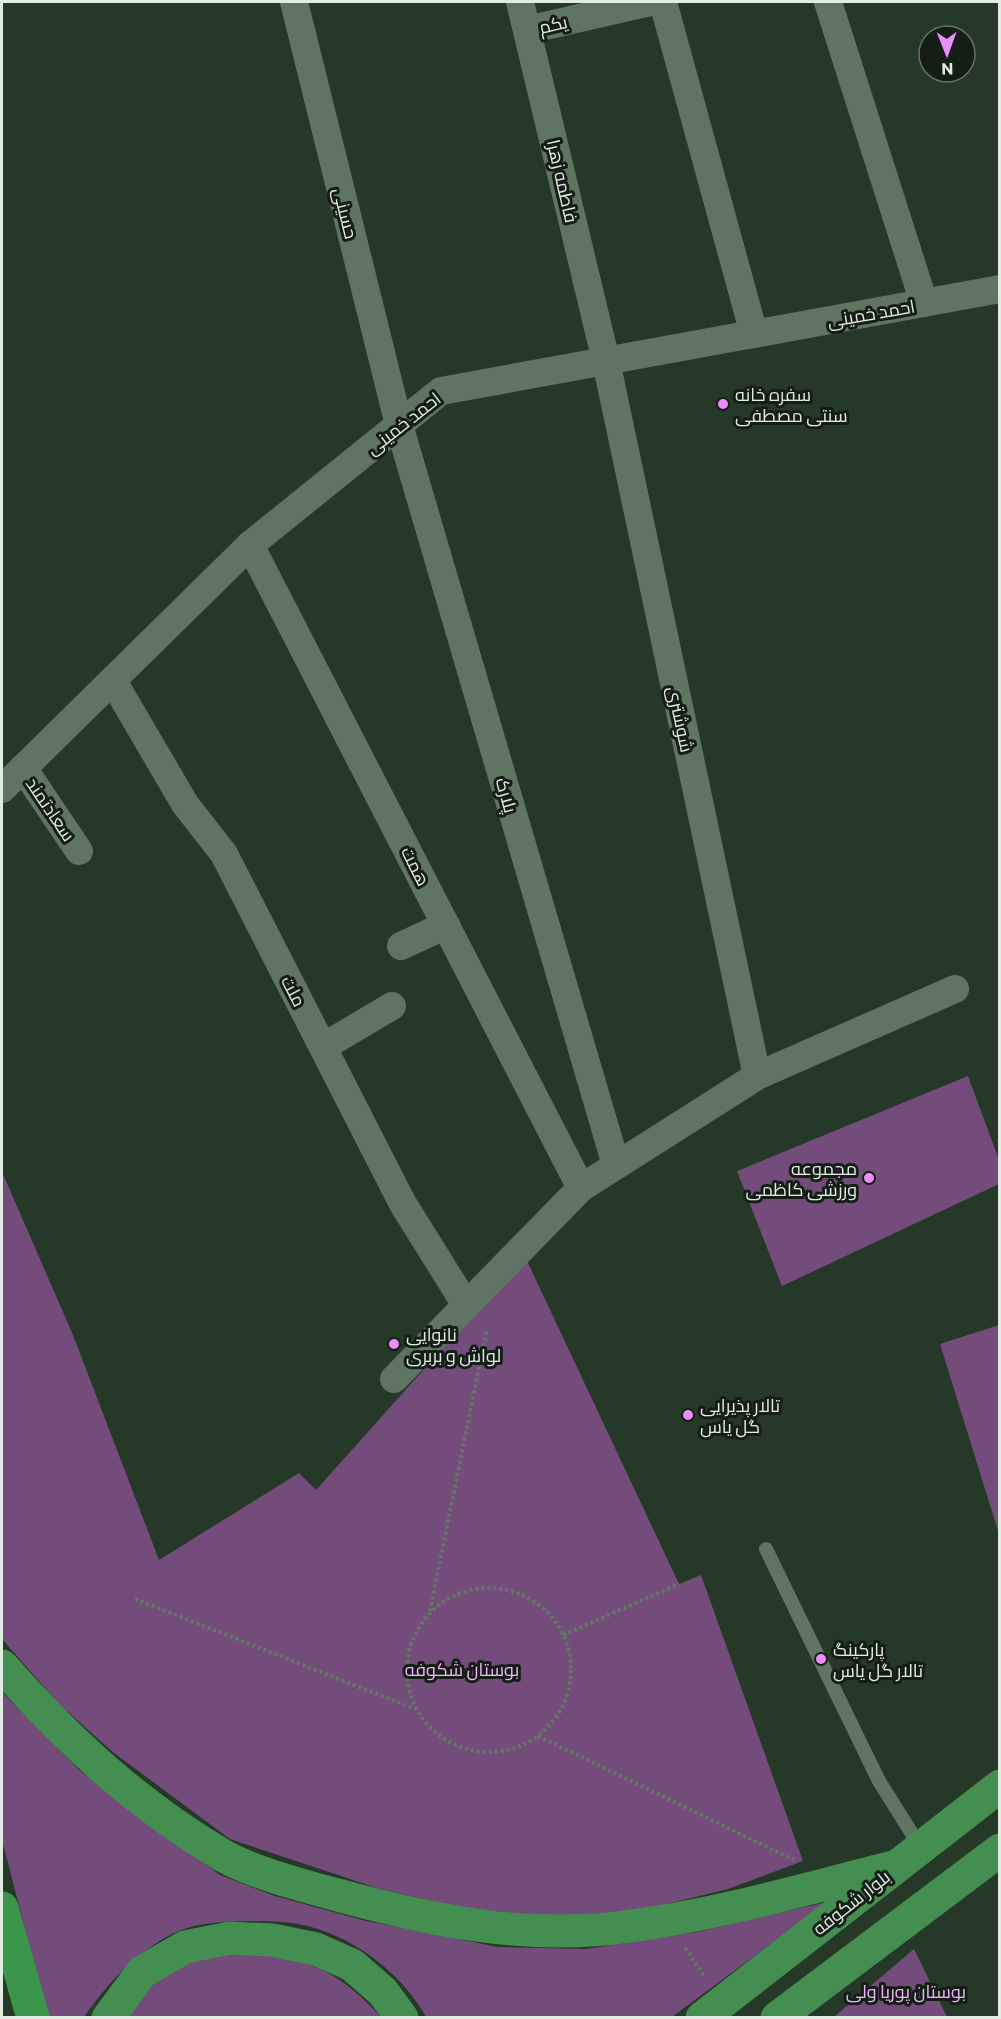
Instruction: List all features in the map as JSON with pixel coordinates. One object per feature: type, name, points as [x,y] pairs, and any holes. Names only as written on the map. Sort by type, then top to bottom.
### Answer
[{"type":"highway","points":[[2,1908],[33,2018]]},
{"type":"main road","points":[[2,1666],[44,1714],[103,1771],[150,1807],[225,1856],[301,1885],[403,1913],[469,1926],[533,1932],[630,1927],[715,1911],[836,1882],[909,1857]]},
{"type":"main road","name":"بلوار شکوفه","points":[[702,2018],[999,1786]]},
{"type":"main road","points":[[777,2018],[999,1850]]},
{"type":"main road","points":[[108,2018],[141,1972],[185,1947],[230,1938],[272,1940],[316,1949],[352,1965],[383,1992],[402,2018]]},
{"type":"main road","points":[[791,2018],[826,1982]]},
{"type":"street","name":"حسینی","points":[[294,2],[399,425]]},
{"type":"street","name":"فاطمه زهرا","points":[[520,2],[606,361]]},
{"type":"street","name":"یکم","points":[[527,30],[650,2]]},
{"type":"street","points":[[663,2],[754,334]]},
{"type":"street","points":[[828,2],[924,303]]},
{"type":"street","name":"احمد خمینی","points":[[2,789],[250,545],[441,391],[999,289]]},
{"type":"street","name":"شوشتری","points":[[606,361],[757,1076]]},
{"type":"street","name":"پلارک","points":[[399,425],[616,1166]]},
{"type":"street","name":"همت","points":[[250,545],[581,1188]]},
{"type":"street","name":"ملت","points":[[113,681],[185,804],[224,854],[403,1204],[466,1305]]},
{"type":"street","name":"سعادتمند","points":[[23,768],[79,851]]},
{"type":"street","points":[[401,946],[446,925]]},
{"type":"street","points":[[394,1379],[581,1188],[757,1076],[955,989]]},
{"type":"street","points":[[323,1047],[392,1006]]},
{"type":"lane","points":[[766,1549],[879,1781],[909,1857]]},
{"type":"path","points":[[430,1612],[487,1326]]},
{"type":"path","points":[[563,1635],[679,1584]]},
{"type":"path","points":[[477,1589],[503,1589],[528,1598],[549,1613],[563,1635],[571,1662],[569,1690],[558,1716],[538,1736],[513,1749],[485,1752],[458,1746],[434,1732],[416,1709],[407,1685],[407,1659],[415,1633],[430,1612],[460,1594],[477,1589]]},
{"type":"path","points":[[135,1599],[416,1709]]},
{"type":"path","points":[[538,1736],[836,1882]]},
{"type":"path","points":[[682,1944],[707,1981]]},
{"type":"green space","name":"مجموعه ورزشی کاظمی","points":[[968,1076],[999,1160],[999,1184],[782,1286],[737,1171]]},
{"type":"green space","name":"بوستان شکوفه","points":[[2,1172],[73,1335],[159,1560],[299,1473],[316,1490],[494,1291],[527,1261],[679,1584],[701,1575],[803,1861],[728,1889],[646,1909],[562,1917],[467,1909],[377,1888],[230,1839],[114,1753],[58,1703],[2,1639]]},
{"type":"green space","points":[[1000,1325],[999,1534],[940,1344]]},
{"type":"green space","points":[[2,1692],[79,1770],[220,1875],[275,1896],[366,1921],[498,1947],[586,1949],[698,1932],[827,1902],[672,2017],[426,2017],[417,2002],[392,1974],[378,1961],[345,1940],[303,1925],[229,1921],[190,1927],[158,1942],[123,1970],[84,2017],[48,2017],[2,1840]]},
{"type":"green space","name":"بوستان پوریا ولی","points":[[914,1949],[947,2017],[834,2017]]},
{"type":"green space","points":[[212,1953],[263,1954],[306,1963],[343,1982],[381,2017],[124,2018],[152,1983],[161,1976],[182,1964]]},
{"type":"place","name":"سفره خانه سنتی مصطفی","points":[[723,404]]},
{"type":"place","name":"مجموعه ورزشی کاظمی","points":[[869,1178]]},
{"type":"place","name":"نانوایی لواش و بربری","points":[[394,1344]]},
{"type":"place","name":"تالار پذیرایی گل یاس","points":[[688,1415]]},
{"type":"place","name":"پارکینگ تالار گل یاس","points":[[821,1659]]}]
